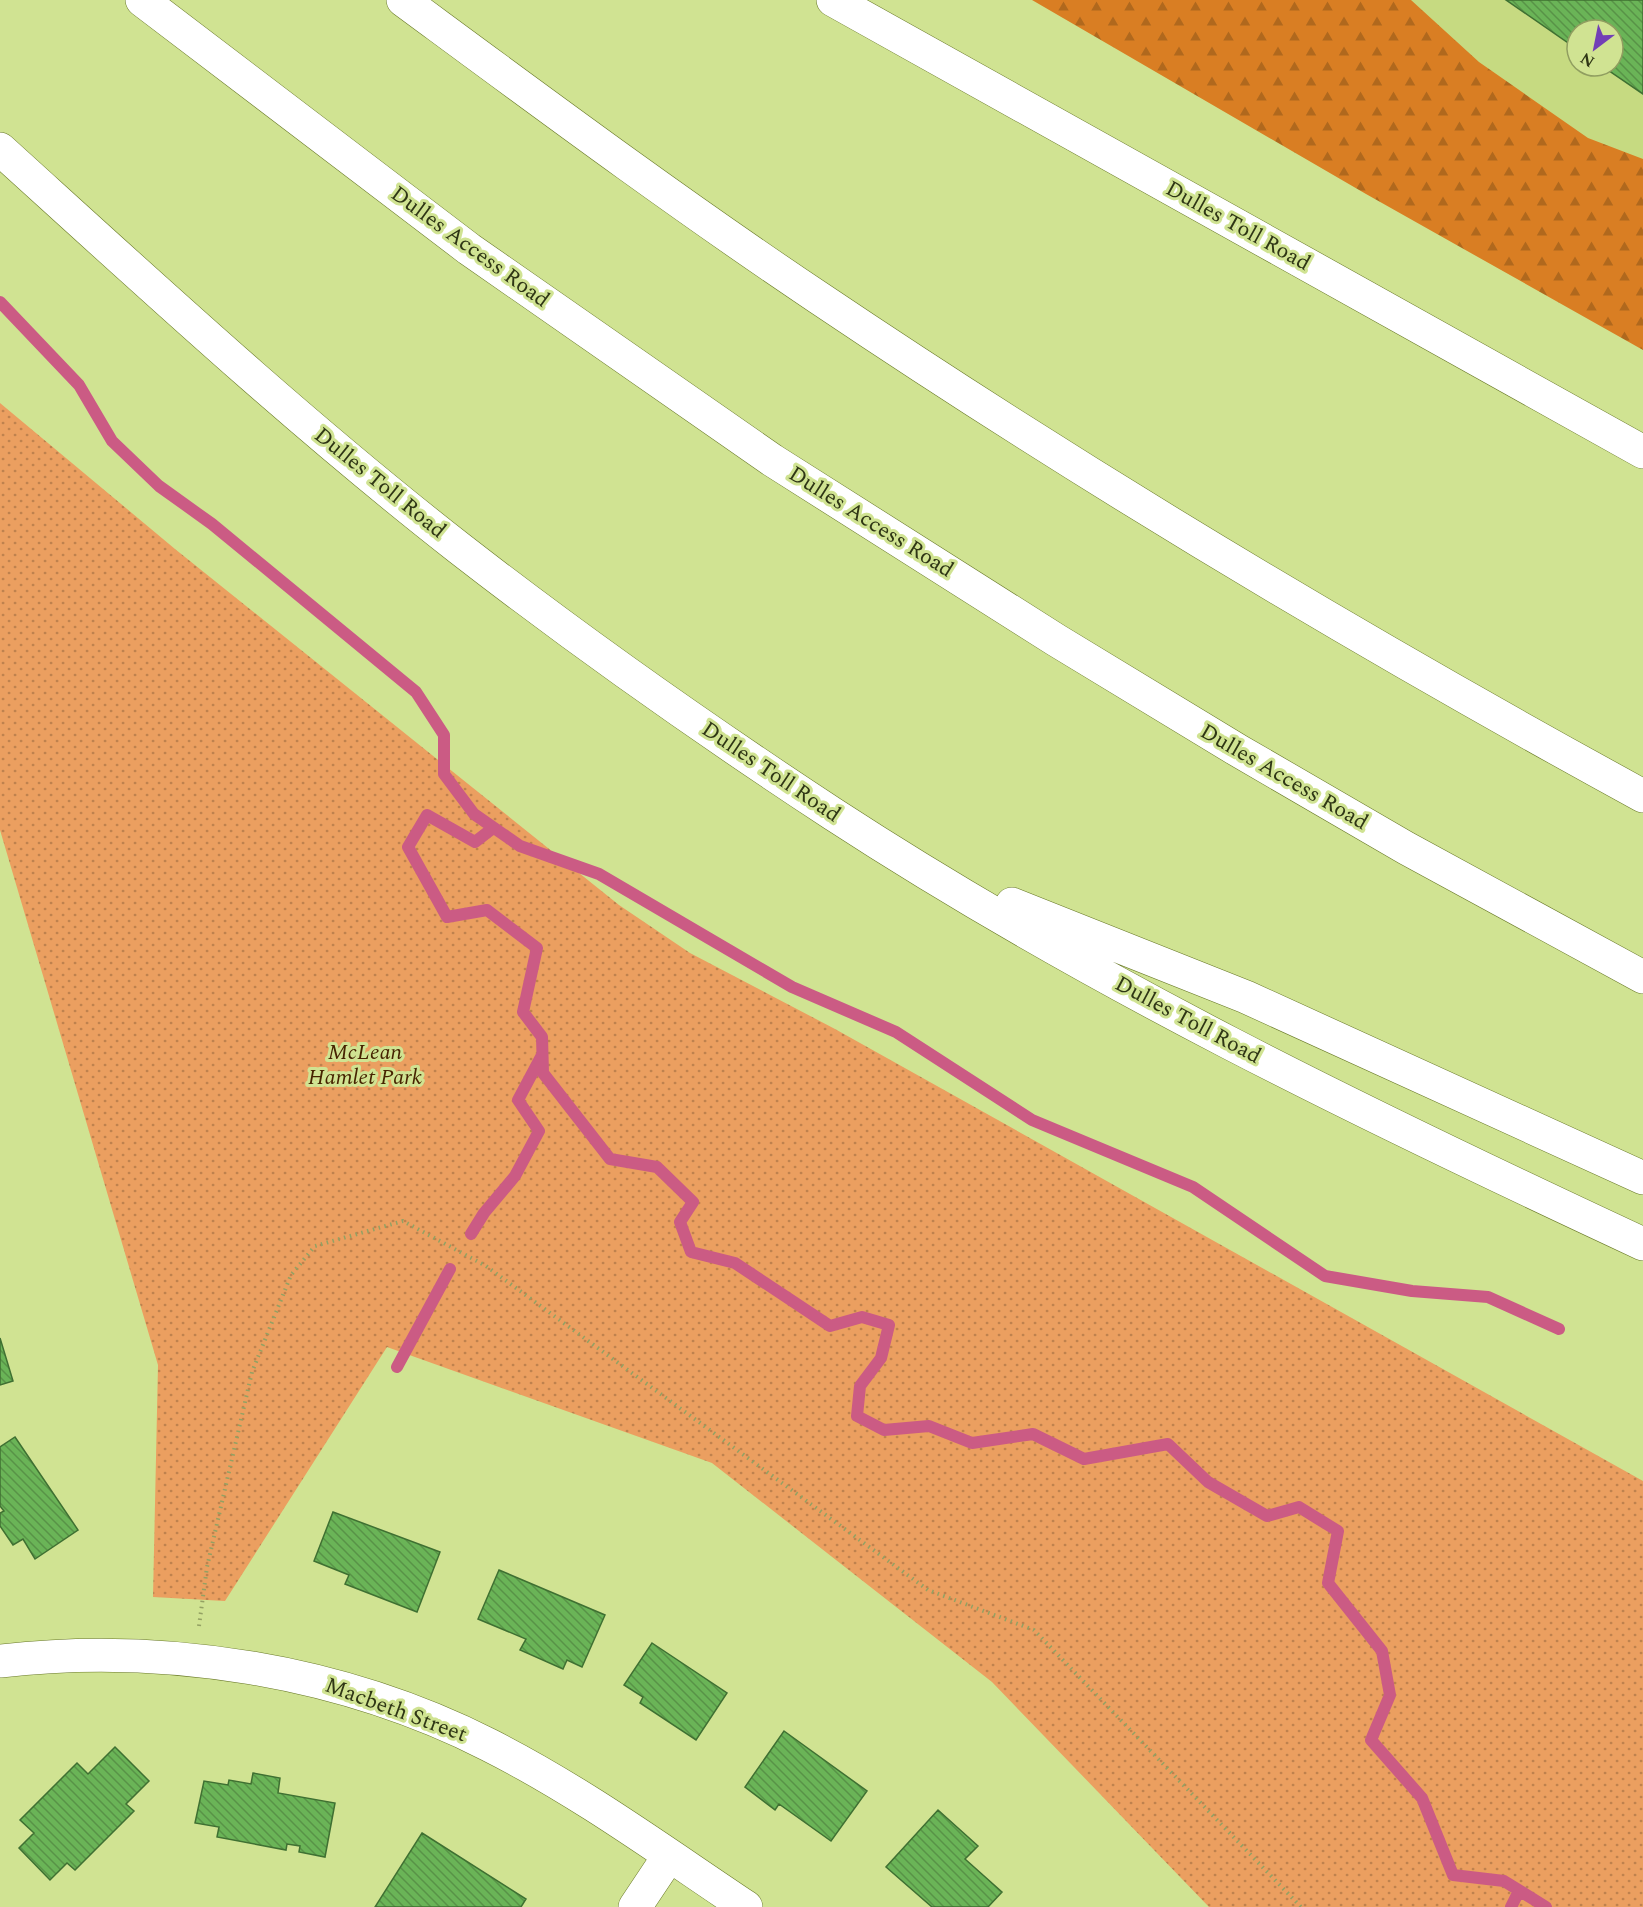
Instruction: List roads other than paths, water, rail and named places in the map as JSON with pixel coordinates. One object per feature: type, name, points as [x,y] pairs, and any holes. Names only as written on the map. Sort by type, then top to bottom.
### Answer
[{"type":"main road","name":"Dulles Access Road","points":[[142,0],[469,249],[772,460],[1056,640],[1239,751],[1406,848],[1643,977]]},
{"type":"main road","points":[[403,0],[677,199],[817,297],[1041,442],[1287,594],[1643,796]]},
{"type":"main road","name":"Dulles Toll Road","points":[[832,0],[1643,452]]},
{"type":"main road","name":"Dulles Toll Road","points":[[0,149],[294,412],[460,549],[740,752],[910,863],[1088,967],[1286,1072],[1643,1244]]},
{"type":"main road","points":[[910,863],[1246,997],[1643,1178]]},
{"type":"main road","name":"Macbeth Street","points":[[0,1661],[82,1654],[131,1654],[199,1661],[318,1682],[404,1708],[488,1744],[569,1789],[746,1907]]},
{"type":"main road","points":[[635,1907],[669,1856]]},
{"type":"waterway","points":[[0,302],[79,385],[112,441],[159,486],[212,524],[416,692],[444,735],[444,774],[474,814],[520,846],[599,874],[792,987],[896,1032],[1032,1120],[1193,1187],[1325,1276],[1412,1291],[1488,1297],[1559,1329]]},
{"type":"waterway","points":[[493,828],[475,842],[427,815],[408,847],[447,917],[487,910],[537,948],[523,1012],[542,1037],[543,1073],[610,1159],[657,1167],[693,1202],[680,1222],[691,1252],[735,1263],[830,1326],[862,1317],[889,1325],[881,1358],[860,1386],[857,1416],[884,1430],[929,1426],[972,1443],[1033,1434],[1084,1459],[1168,1444],[1208,1482],[1267,1516],[1299,1507],[1338,1531],[1328,1583],[1382,1651],[1390,1695],[1371,1740],[1422,1798],[1453,1875],[1504,1881],[1546,1907]]},
{"type":"waterway","points":[[471,1234],[484,1213],[515,1176],[539,1131],[518,1100],[542,1055]]},
{"type":"waterway","points":[[397,1367],[450,1269]]},
{"type":"waterway","points":[[1511,1907],[1519,1891]]},
{"type":"park label","name":"McLean Hamlet Park","points":[[365,1064]]}]
